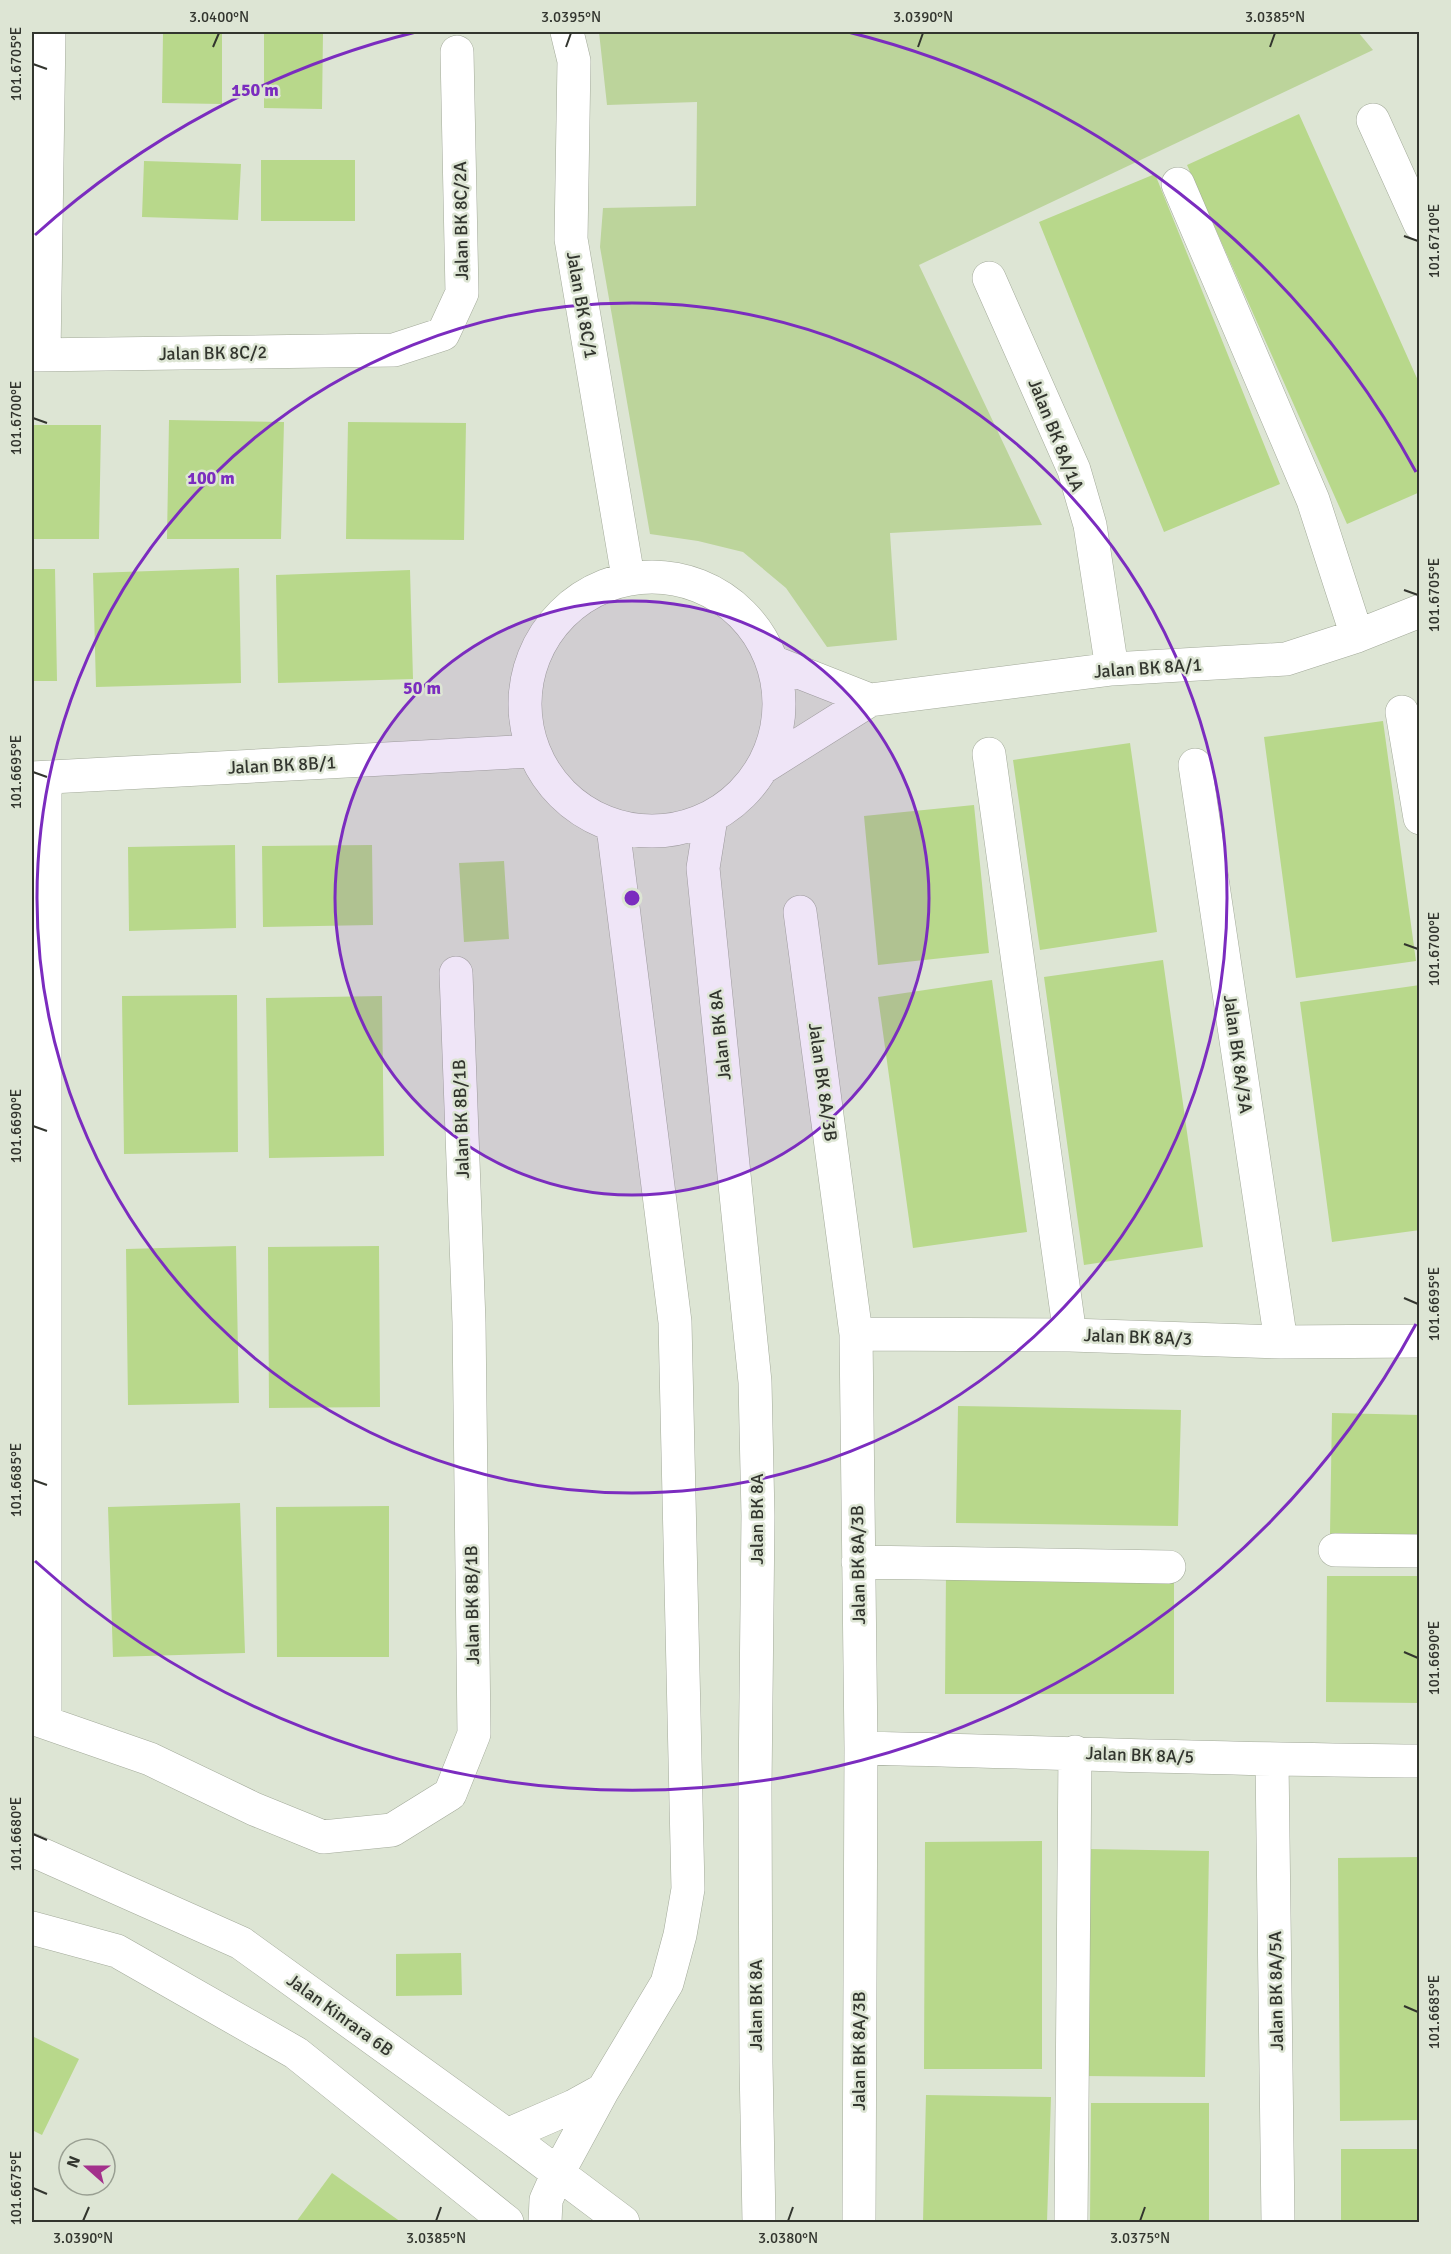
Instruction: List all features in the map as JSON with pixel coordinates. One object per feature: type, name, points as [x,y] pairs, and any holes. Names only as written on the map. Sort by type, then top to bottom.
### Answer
[{"type":"street","points":[[38,355],[49,32]]},
{"type":"street","name":"Jalan BK 8C/1","points":[[567,32],[574,61],[571,239],[628,577]]},
{"type":"street","name":"Jalan BK 8C/2A","points":[[394,350],[443,334],[462,293],[457,52]]},
{"type":"street","points":[[1373,120],[1419,224]]},
{"type":"street","points":[[1178,184],[1312,500],[1357,636]]},
{"type":"street","name":"Jalan BK 8A/1A","points":[[989,278],[1074,470],[1090,525],[1112,669]]},
{"type":"street","name":"Jalan BK 8C/2","points":[[38,355],[394,350]]},
{"type":"street","points":[[664,576],[700,584],[731,602],[756,630],[773,662],[780,698],[776,734],[762,768],[740,797],[711,818],[679,830],[646,832],[614,827],[588,816],[564,799],[545,777],[532,751],[524,695],[539,642],[577,600],[628,577],[664,576]]},
{"type":"street","name":"Jalan BK 8A/1","points":[[762,768],[870,700],[1112,669],[1286,659],[1357,636],[1419,611]]},
{"type":"street","name":"Jalan BK 8A/1","points":[[773,662],[870,700]]},
{"type":"street","points":[[1402,712],[1419,818]]},
{"type":"street","name":"Jalan BK 8B/1","points":[[38,778],[532,751]]},
{"type":"street","points":[[989,754],[1070,1335]]},
{"type":"street","name":"Jalan BK 8A/3A","points":[[1195,765],[1281,1342]]},
{"type":"street","points":[[38,778],[38,1719]]},
{"type":"street","name":"Jalan BK 8A","points":[[711,818],[703,868],[755,1382],[758,1516],[755,1824],[759,2223]]},
{"type":"street","points":[[545,2223],[546,2200],[558,2173],[603,2090],[667,1983],[680,1935],[688,1889],[675,1322],[614,827]]},
{"type":"street","name":"Jalan BK 8A/3B","points":[[800,912],[856,1334],[861,1748],[859,2223]]},
{"type":"street","name":"Jalan BK 8B/1B","points":[[38,1719],[150,1758],[254,1809],[323,1837],[392,1830],[450,1794],[474,1734],[469,1322],[456,973]]},
{"type":"street","name":"Jalan BK 8A/3","points":[[856,1334],[1070,1335],[1281,1342],[1419,1341]]},
{"type":"street","points":[[1335,1550],[1419,1551]]},
{"type":"street","points":[[858,1562],[1169,1567]]},
{"type":"street","name":"Jalan BK 8A/5","points":[[861,1748],[1075,1752],[1272,1760],[1419,1761]]},
{"type":"street","points":[[1071,2223],[1075,1752]]},
{"type":"street","name":"Jalan BK 8A/5A","points":[[1272,1760],[1278,2223]]},
{"type":"street","name":"Jalan Kinrara 6B","points":[[32,1850],[241,1943],[507,2135],[623,2223]]},
{"type":"street","points":[[32,1928],[117,1951],[296,2053],[507,2223]]},
{"type":"street","points":[[507,2135],[574,2106],[603,2090]]},
{"type":"green space","points":[[599,32],[1358,32],[1373,50],[919,265],[1042,525],[890,533],[897,640],[827,647],[786,588],[743,552],[698,541],[650,534],[600,247],[603,208],[696,206],[697,102],[607,105]]},
{"type":"building","points":[[163,32],[222,32],[222,104],[162,103]]},
{"type":"building","points":[[264,32],[323,32],[322,109],[264,108]]},
{"type":"building","points":[[1299,114],[1420,385],[1420,492],[1347,524],[1187,165]]},
{"type":"building","points":[[261,160],[355,160],[355,221],[261,221]]},
{"type":"building","points":[[144,161],[241,164],[238,220],[142,217]]},
{"type":"building","points":[[1155,174],[1280,484],[1164,532],[1039,222]]},
{"type":"building","points":[[169,420],[284,422],[281,539],[167,539]]},
{"type":"building","points":[[348,422],[466,423],[464,540],[346,539]]},
{"type":"building","points":[[32,425],[101,425],[99,539],[32,539]]},
{"type":"building","points":[[239,568],[241,683],[96,687],[93,573]]},
{"type":"building","points":[[32,569],[55,569],[57,681],[32,681]]},
{"type":"building","points":[[410,570],[413,679],[278,683],[276,575]]},
{"type":"building","points":[[1383,721],[1416,961],[1296,978],[1264,737]]},
{"type":"building","points":[[1130,743],[1157,932],[1040,950],[1013,760]]},
{"type":"building","points":[[974,805],[989,953],[878,965],[864,816]]},
{"type":"building","points":[[235,845],[236,928],[129,931],[128,847]]},
{"type":"building","points":[[372,845],[373,925],[263,927],[262,846]]},
{"type":"building","points":[[504,861],[509,939],[464,942],[459,863]]},
{"type":"building","points":[[1163,960],[1203,1247],[1084,1265],[1044,977]]},
{"type":"building","points":[[992,980],[1027,1232],[913,1248],[878,997]]},
{"type":"building","points":[[1420,985],[1420,1230],[1332,1242],[1300,1002]]},
{"type":"building","points":[[237,995],[238,1152],[124,1154],[122,996]]},
{"type":"building","points":[[382,996],[384,1156],[269,1158],[266,998]]},
{"type":"building","points":[[236,1246],[239,1403],[128,1405],[126,1249]]},
{"type":"building","points":[[379,1246],[380,1407],[269,1408],[268,1247]]},
{"type":"building","points":[[958,1406],[1181,1410],[1178,1526],[956,1523]]},
{"type":"building","points":[[1332,1413],[1420,1415],[1420,1535],[1330,1534]]},
{"type":"building","points":[[240,1503],[245,1653],[113,1657],[108,1507]]},
{"type":"building","points":[[389,1506],[389,1657],[277,1657],[276,1507]]},
{"type":"building","points":[[946,1571],[1174,1571],[1174,1694],[945,1694]]},
{"type":"building","points":[[1327,1576],[1420,1576],[1420,1703],[1326,1702]]},
{"type":"building","points":[[1042,1841],[1042,2069],[924,2069],[925,1842]]},
{"type":"building","points":[[1088,1849],[1209,1851],[1205,2077],[1084,2076]]},
{"type":"building","points":[[1420,1857],[1420,2120],[1340,2121],[1338,1858]]},
{"type":"building","points":[[461,1953],[462,1995],[396,1996],[396,1954]]},
{"type":"building","points":[[32,2036],[79,2059],[42,2135],[32,2130]]},
{"type":"building","points":[[926,2095],[1051,2097],[1047,2222],[923,2222]]},
{"type":"building","points":[[1091,2103],[1209,2103],[1209,2222],[1090,2222]]},
{"type":"building","points":[[1341,2149],[1420,2149],[1420,2222],[1341,2222]]},
{"type":"building","points":[[332,2173],[401,2222],[296,2222]]}]
